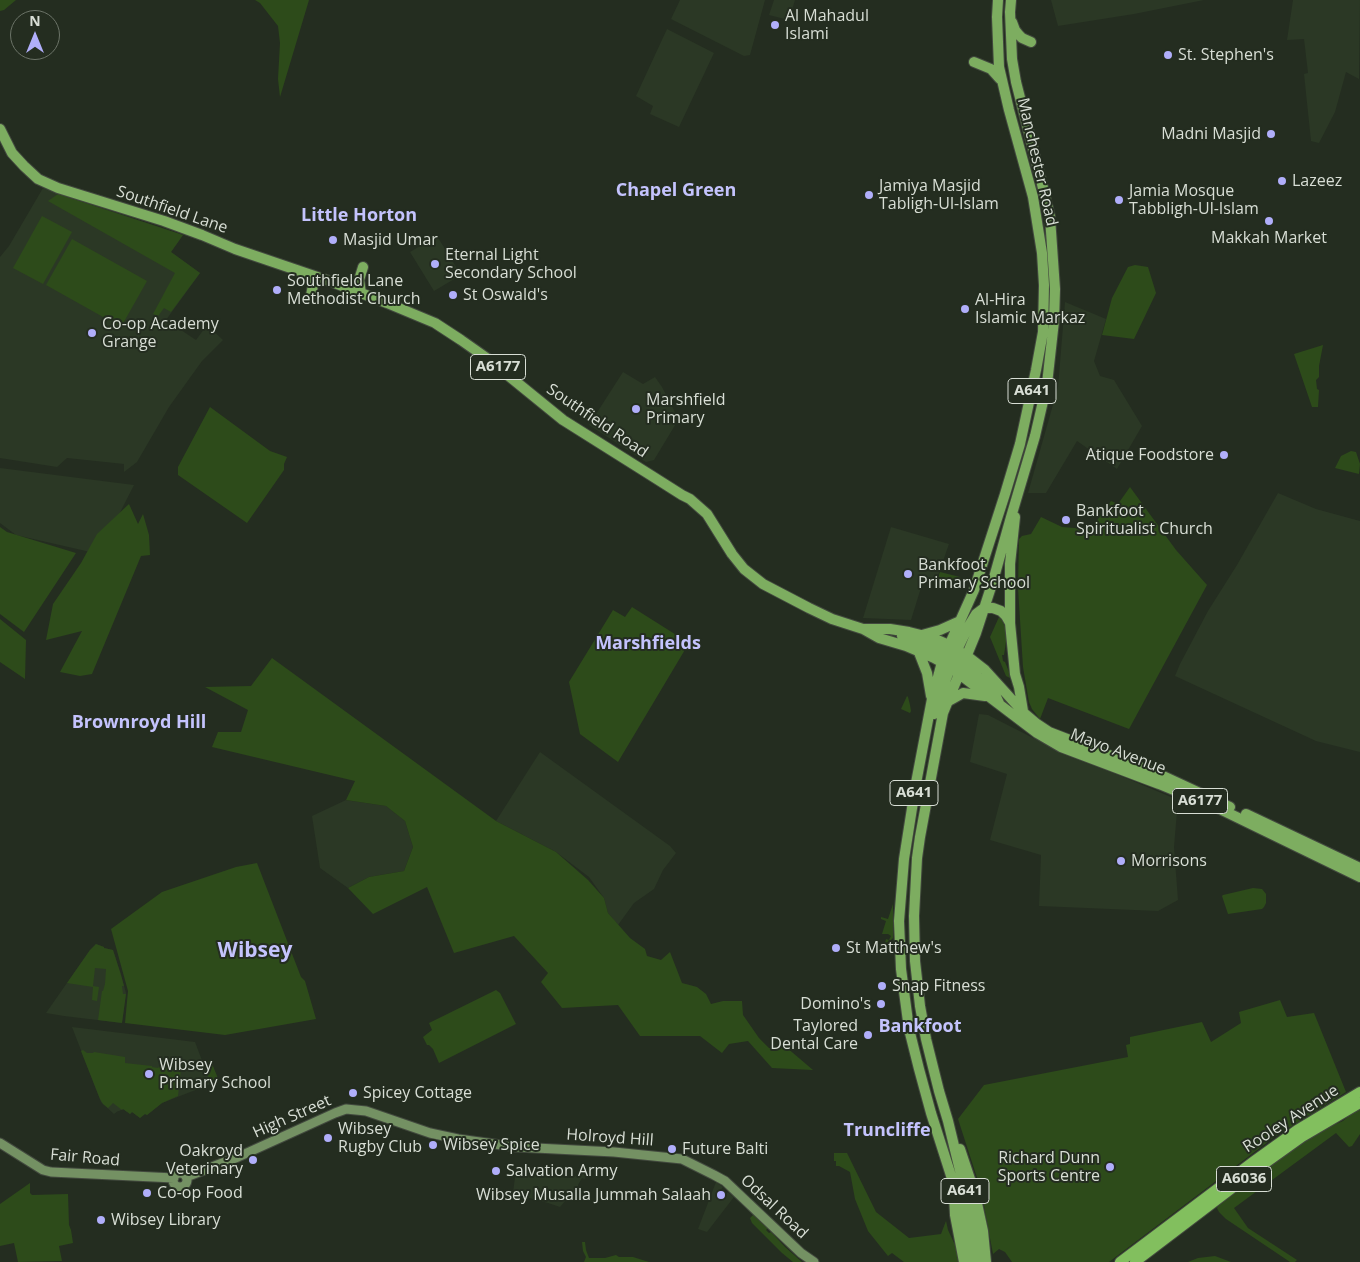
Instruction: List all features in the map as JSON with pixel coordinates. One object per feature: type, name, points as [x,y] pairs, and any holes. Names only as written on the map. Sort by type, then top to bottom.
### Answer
[{"type":"highway","name":"Rooley Avenue","points":[[1120,1262],[1297,1130],[1360,1092]]},
{"type":"highway","name":"Rooley Avenue","points":[[1135,1262],[1252,1172],[1295,1142],[1360,1102]]},
{"type":"main road","name":"Manchester Road","points":[[980,1262],[973,1224],[926,1039],[920,1006],[914,916],[920,836],[940,725],[947,702],[960,621],[983,565],[1020,444],[1043,332],[1044,285],[1038,227],[1033,197],[998,64],[998,0]]},
{"type":"main road","name":"Manchester Road","points":[[972,1262],[962,1210],[919,1069],[907,1014],[901,969],[900,921],[904,860],[932,699],[984,608],[1036,436],[1044,400],[1054,321],[1055,289],[1050,218],[1013,67],[1011,3]]},
{"type":"main road","points":[[998,54],[1003,45],[1006,13],[1011,3]]},
{"type":"main road","points":[[1011,19],[1016,32],[1022,38],[1031,42]]},
{"type":"main road","points":[[1006,97],[1008,83],[1006,56],[1012,48]]},
{"type":"main road","points":[[974,62],[991,69],[1002,82]]},
{"type":"main road","name":"Southfield Lane","points":[[0,129],[12,153],[38,179],[58,188],[202,234],[235,248],[332,282]]},
{"type":"main road","points":[[361,293],[359,280],[363,267]]},
{"type":"main road","points":[[306,273],[312,285],[311,296]]},
{"type":"main road","name":"Southfield Road","points":[[332,282],[435,323],[488,359],[563,420],[690,499],[706,514],[744,569],[764,584],[832,619],[864,628]]},
{"type":"main road","points":[[1015,504],[1015,523],[1010,564],[1010,623],[1015,674],[1024,713]]},
{"type":"main road","points":[[984,608],[993,608],[1001,611],[1010,623]]},
{"type":"main road","points":[[921,635],[940,630],[960,621]]},
{"type":"main road","name":"A6177","points":[[864,628],[890,629],[933,638],[954,659]]},
{"type":"main road","name":"A6177","points":[[864,628],[879,638],[954,659]]},
{"type":"main road","points":[[890,629],[954,659],[936,711],[928,722]]},
{"type":"main road","points":[[918,650],[927,673],[932,699]]},
{"type":"main road","name":"Mayo Avenue","points":[[954,659],[1037,733],[1061,746],[1222,810],[1360,877]]},
{"type":"main road","name":"Mayo Avenue","points":[[954,659],[986,670],[997,699],[1024,713],[1049,732],[1163,776],[1360,868]]},
{"type":"main road","points":[[947,702],[964,693],[997,699],[1012,689],[1015,674]]},
{"type":"main road","name":"High Street","points":[[186,1177],[238,1157],[346,1109],[366,1111],[450,1138],[500,1145]]},
{"type":"main road","points":[[948,1121],[975,1194],[983,1231],[986,1262]]},
{"type":"main road","name":"Fair Road","points":[[0,1143],[43,1170],[51,1172],[174,1178],[175,1185],[181,1187],[186,1183],[186,1177]]},
{"type":"main road","name":"Holroyd Hill","points":[[500,1145],[614,1152],[682,1159],[714,1175]]},
{"type":"main road","name":"Odsal Road","points":[[714,1175],[725,1182],[801,1253],[814,1262]]},
{"type":"main road","points":[[953,1183],[954,1211],[964,1262]]},
{"type":"shaded area","points":[[680,0],[765,0],[750,55],[744,56],[671,19]]},
{"type":"shaded area","points":[[774,0],[795,0],[789,20],[769,15]]},
{"type":"shaded area","points":[[1051,0],[1204,0],[1134,14],[1058,26]]},
{"type":"shaded area","points":[[1293,0],[1360,0],[1359,79],[1346,72],[1335,112],[1319,143],[1311,141],[1304,74],[1308,73],[1304,39],[1287,40]]},
{"type":"shaded area","points":[[667,29],[714,53],[679,127],[650,114],[653,106],[636,96]]},
{"type":"shaded area","name":"Co-op Academy Grange","points":[[43,188],[183,235],[171,252],[200,273],[166,320],[196,340],[207,325],[223,340],[202,361],[169,407],[137,462],[124,472],[124,464],[67,458],[57,467],[0,458],[0,257],[9,246]]},
{"type":"shaded area","name":"Eternal Light Secondary School","points":[[437,236],[461,275],[434,291],[410,252]]},
{"type":"shaded area","points":[[1065,302],[1106,319],[1094,361],[1100,376],[1114,380],[1142,426],[1117,469],[1077,441],[1046,493],[1028,493],[1058,387]]},
{"type":"shaded area","name":"Marshfield Primary","points":[[623,372],[643,384],[655,377],[678,418],[654,460],[646,462],[589,425]]},
{"type":"shaded area","points":[[0,468],[134,485],[99,554],[16,535],[0,523]]},
{"type":"shaded area","points":[[1278,493],[1316,509],[1360,521],[1360,752],[1316,741],[1175,676],[1208,611]]},
{"type":"shaded area","name":"Bankfoot Primary School","points":[[891,527],[949,544],[936,581],[924,578],[911,620],[863,618]]},
{"type":"shaded area","points":[[979,714],[988,715],[1043,743],[1178,800],[1174,847],[1178,900],[1158,911],[1039,906],[1041,855],[990,840],[1007,774],[970,762]]},
{"type":"shaded area","points":[[540,752],[670,846],[676,853],[663,870],[654,889],[634,903],[618,925],[608,913],[604,898],[589,877],[556,852],[496,821]]},
{"type":"shaded area","points":[[346,800],[386,806],[405,821],[413,847],[404,871],[369,877],[348,888],[320,868],[312,816]]},
{"type":"shaded area","points":[[96,944],[113,950],[126,993],[122,1023],[46,1013],[90,950]]},
{"type":"shaded area","name":"Wibsey Primary School","points":[[72,1027],[195,1042],[211,1084],[162,1103],[140,1118],[132,1112],[130,1114],[123,1109],[114,1114],[101,1102]]},
{"type":"shaded area","points":[[516,1169],[554,1170],[554,1174],[559,1177],[571,1178],[580,1174],[583,1170],[588,1171],[585,1179],[582,1178],[578,1185],[578,1191],[583,1190],[582,1200],[566,1200],[560,1207],[513,1193]]},
{"type":"shaded area","points":[[716,1182],[723,1187],[716,1195],[721,1199],[728,1192],[734,1197],[707,1232],[698,1229]]},
{"type":"green space","points":[[0,0],[16,0],[0,11]]},
{"type":"green space","points":[[255,0],[309,0],[280,97],[278,79],[280,43],[278,26],[260,3]]},
{"type":"green space","points":[[58,194],[183,235],[171,252],[200,273],[171,312],[164,308],[158,316],[153,314],[175,273],[48,201]]},
{"type":"green space","points":[[42,216],[72,232],[43,284],[13,268]]},
{"type":"green space","points":[[72,239],[147,281],[121,327],[46,285]]},
{"type":"green space","points":[[1135,265],[1148,267],[1156,293],[1134,339],[1102,335],[1112,298],[1128,267]]},
{"type":"green space","points":[[1323,345],[1319,377],[1316,380],[1317,389],[1319,390],[1318,407],[1312,407],[1294,354]]},
{"type":"green space","points":[[210,407],[270,451],[287,457],[284,470],[247,523],[178,475],[178,467]]},
{"type":"green space","points":[[1351,451],[1356,452],[1360,464],[1359,474],[1335,468],[1341,456]]},
{"type":"green space","points":[[1130,487],[1176,550],[1207,585],[1129,729],[1048,698],[1040,719],[1029,702],[1023,667],[1018,588],[1019,539],[1022,536],[1031,534],[1041,517],[1062,527],[1087,529],[1093,526],[1111,501],[1118,504]]},
{"type":"green space","points":[[129,504],[138,524],[143,514],[149,535],[150,555],[141,556],[92,674],[80,676],[60,672],[82,631],[46,640],[53,604],[81,563],[97,534]]},
{"type":"green space","points":[[0,527],[7,532],[76,553],[24,632],[0,614]]},
{"type":"green space","points":[[940,572],[960,577],[961,580],[947,579],[945,583],[942,582],[943,578],[938,577]]},
{"type":"green space","points":[[632,607],[689,643],[618,762],[580,734],[569,682],[613,610],[625,617]]},
{"type":"green space","points":[[999,617],[1006,629],[1004,655],[1002,655],[1010,678],[1006,676],[990,637]]},
{"type":"green space","points":[[0,619],[26,640],[25,679],[0,662]]},
{"type":"green space","points":[[272,658],[496,821],[556,852],[588,880],[604,898],[608,913],[630,938],[645,949],[647,956],[661,960],[670,952],[682,983],[697,987],[706,994],[711,1004],[723,1001],[742,1001],[743,1015],[759,1038],[769,1048],[786,1047],[813,1070],[772,1068],[748,1041],[729,1044],[722,1053],[700,1036],[640,1036],[618,1005],[562,1008],[541,982],[548,973],[514,936],[454,953],[427,887],[373,914],[348,888],[369,877],[404,871],[413,847],[405,821],[386,806],[346,800],[355,781],[212,747],[218,732],[241,732],[248,710],[205,687],[251,686]]},
{"type":"green space","points":[[907,696],[910,705],[910,713],[901,709]]},
{"type":"green space","points":[[257,863],[301,977],[305,981],[316,1019],[225,1035],[125,1023],[128,991],[111,929],[162,892],[236,867]]},
{"type":"green space","points":[[1253,888],[1262,889],[1266,894],[1264,907],[1262,909],[1228,914],[1222,896]]},
{"type":"green space","points":[[893,904],[893,938],[885,943],[886,939],[889,940],[891,936],[882,934],[886,921],[881,919],[881,917],[888,919]]},
{"type":"green space","points":[[96,944],[113,950],[124,986],[122,986],[123,994],[126,994],[122,1023],[98,1020],[106,969],[95,968],[93,986],[99,987],[97,1001],[92,1000],[93,987],[67,983]]},
{"type":"green space","points":[[496,990],[500,993],[516,1024],[439,1063],[433,1049],[427,1045],[423,1037],[432,1030],[429,1023]]},
{"type":"green space","points":[[1280,1000],[1287,1017],[1314,1013],[1346,1092],[1273,1138],[1109,1262],[1012,1262],[1005,1252],[999,1249],[993,1254],[981,1190],[958,1119],[984,1085],[1128,1057],[1126,1045],[1130,1044],[1130,1037],[1202,1022],[1211,1042],[1241,1023],[1239,1012]]},
{"type":"green space","points":[[83,1050],[87,1053],[94,1052],[125,1057],[125,1063],[172,1068],[172,1071],[181,1069],[178,1096],[162,1103],[140,1118],[132,1112],[130,1114],[122,1110],[113,1103],[108,1108],[100,1099],[81,1051]]},
{"type":"green space","points":[[211,1061],[219,1081],[211,1084],[203,1063]]},
{"type":"green space","points":[[1360,1108],[1360,1134],[1352,1146],[1349,1147],[1336,1133],[1234,1208],[1248,1228],[1297,1260],[1295,1262],[1290,1262],[1226,1219],[1219,1212],[1218,1205],[1285,1155],[1322,1130],[1343,1121]]},
{"type":"green space","points":[[834,1153],[847,1153],[876,1212],[909,1238],[941,1234],[946,1221],[956,1247],[959,1262],[904,1262],[892,1253],[888,1256],[868,1231],[855,1199],[850,1172],[836,1166]]},
{"type":"green space","points":[[30,1183],[30,1193],[32,1195],[68,1194],[69,1225],[73,1243],[59,1246],[62,1261],[18,1262],[14,1243],[0,1246],[0,1204]]},
{"type":"green space","points":[[753,1215],[768,1228],[766,1230],[769,1233],[771,1232],[802,1262],[793,1262],[782,1253],[752,1223],[750,1218]]},
{"type":"green space","points":[[582,1242],[585,1242],[589,1258],[605,1258],[616,1255],[619,1257],[633,1257],[649,1262],[584,1262],[586,1257]]},
{"type":"green space","points":[[1215,1256],[1231,1262],[1188,1262],[1198,1258]]},
{"type":"place","name":"Al Mahadul Islami","points":[[775,25]]},
{"type":"place","name":"St. Stephen's","points":[[1168,55]]},
{"type":"place","name":"Madni Masjid","points":[[1271,134]]},
{"type":"place","name":"Lazeez","points":[[1282,181]]},
{"type":"place","name":"Jamiya Masjid Tabligh-Ul-Islam","points":[[869,195]]},
{"type":"place","name":"Jamia Mosque Tabbligh-Ul-Islam","points":[[1119,200]]},
{"type":"place","name":"Makkah Market","points":[[1269,221]]},
{"type":"place","name":"Masjid Umar","points":[[333,240]]},
{"type":"place","name":"Eternal Light Secondary School","points":[[435,264]]},
{"type":"place","name":"Southfield Lane Methodist Church","points":[[277,290]]},
{"type":"place","name":"St Oswald's","points":[[453,295]]},
{"type":"place","name":"Al-Hira Islamic Markaz","points":[[965,309]]},
{"type":"place","name":"Co-op Academy Grange","points":[[92,333]]},
{"type":"place","name":"Marshfield Primary","points":[[636,409]]},
{"type":"place","name":"Atique Foodstore","points":[[1224,455]]},
{"type":"place","name":"Bankfoot Spiritualist Church","points":[[1066,520]]},
{"type":"place","name":"Bankfoot Primary School","points":[[908,574]]},
{"type":"place","name":"Morrisons","points":[[1121,861]]},
{"type":"place","name":"St Matthew's","points":[[836,948]]},
{"type":"place","name":"Snap Fitness","points":[[882,986]]},
{"type":"place","name":"Domino's","points":[[881,1004]]},
{"type":"place","name":"Taylored Dental Care","points":[[868,1035]]},
{"type":"place","name":"Wibsey Primary School","points":[[149,1074]]},
{"type":"place","name":"Spicey Cottage","points":[[353,1093]]},
{"type":"place","name":"Wibsey Rugby Club","points":[[328,1138]]},
{"type":"place","name":"Wibsey Spice","points":[[433,1145]]},
{"type":"place","name":"Future Balti","points":[[672,1149]]},
{"type":"place","name":"Oakroyd Veterinary","points":[[253,1160]]},
{"type":"place","name":"Richard Dunn Sports Centre","points":[[1110,1167]]},
{"type":"place","name":"Salvation Army","points":[[496,1171]]},
{"type":"place","name":"Co-op Food","points":[[147,1193]]},
{"type":"place","name":"Wibsey Musalla Jummah Salaah","points":[[721,1195]]},
{"type":"place","name":"Wibsey Library","points":[[101,1220]]},
{"type":"district","name":"Chapel Green","points":[[676,191]]},
{"type":"district","name":"Little Horton","points":[[359,216]]},
{"type":"district","name":"Marshfields","points":[[648,644]]},
{"type":"district","name":"Brownroyd Hill","points":[[139,723]]},
{"type":"district","name":"Wibsey","points":[[255,951]]},
{"type":"district","name":"Bankfoot","points":[[920,1027]]},
{"type":"district","name":"Truncliffe","points":[[887,1131]]}]
